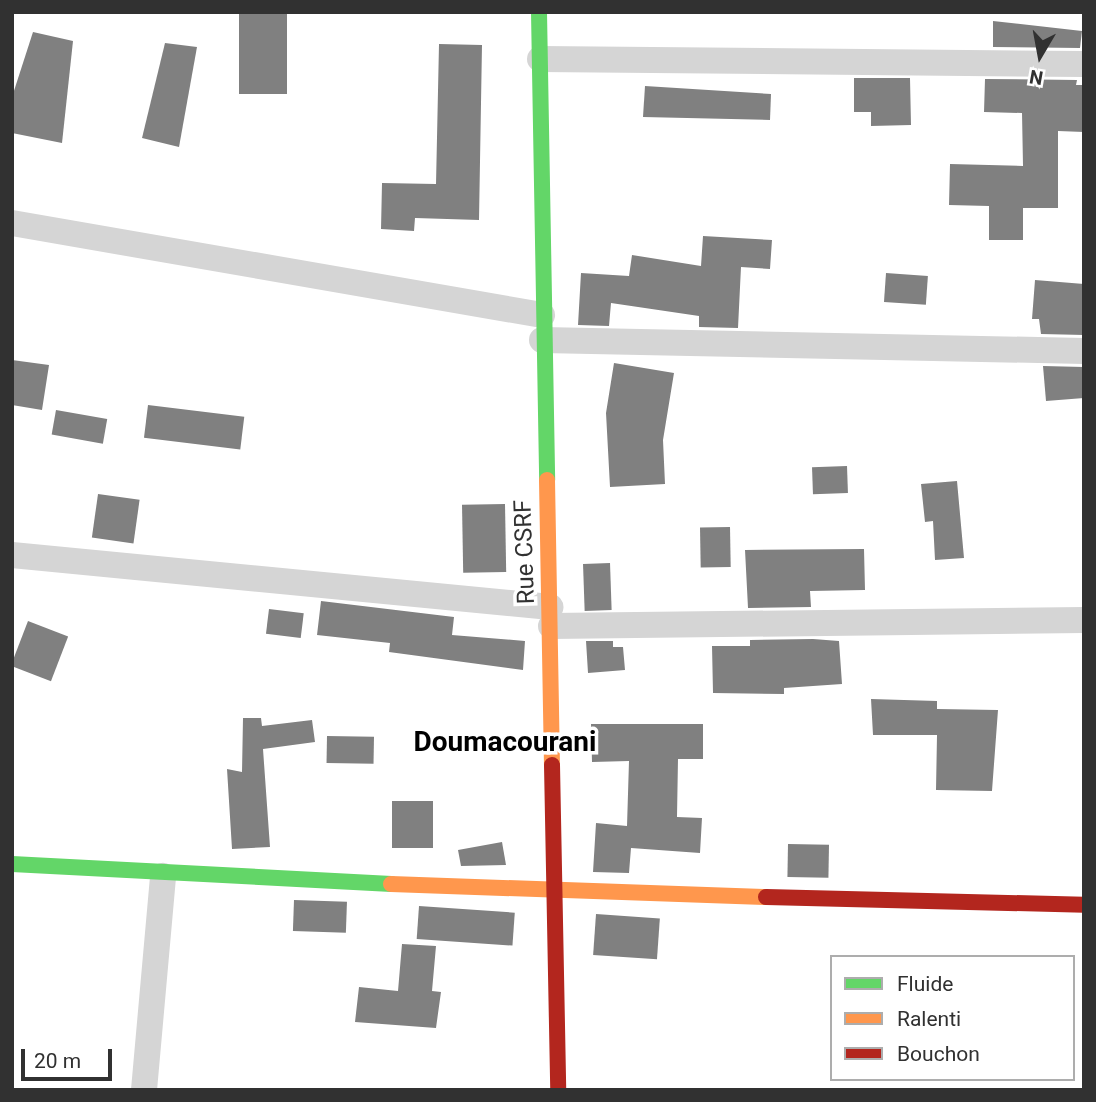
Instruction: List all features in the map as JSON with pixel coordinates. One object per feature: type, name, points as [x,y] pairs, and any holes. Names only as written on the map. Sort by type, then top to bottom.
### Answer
[{"type":"street","name":"Rue CSRF","points":[[539,12],[542,327],[558,1090]]},
{"type":"street","points":[[540,59],[1084,64]]},
{"type":"street","points":[[12,223],[542,327],[1084,351]]},
{"type":"street","points":[[12,555],[550,617],[1084,620]]},
{"type":"street","points":[[12,864],[163,876],[554,892],[1084,905]]},
{"type":"street","points":[[144,1090],[163,876]]},
{"type":"building","points":[[239,12],[287,12],[287,94],[239,94]]},
{"type":"building","points":[[993,21],[1082,31],[1080,48],[993,47]]},
{"type":"building","points":[[33,32],[73,41],[62,143],[12,133],[12,97]]},
{"type":"building","points":[[165,43],[197,47],[179,147],[142,138]]},
{"type":"building","points":[[439,44],[482,45],[479,220],[415,218],[414,231],[381,229],[382,183],[436,184]]},
{"type":"building","points":[[854,78],[910,78],[911,125],[871,126],[871,112],[854,112]]},
{"type":"building","points":[[985,79],[1077,80],[1076,85],[1084,85],[1084,132],[1058,131],[1058,208],[1023,208],[1023,240],[989,240],[989,206],[949,205],[950,164],[1023,166],[1022,113],[984,112]]},
{"type":"building","points":[[645,86],[771,94],[770,120],[643,117]]},
{"type":"building","points":[[703,236],[772,240],[770,269],[741,267],[738,328],[699,327],[699,316],[611,303],[609,326],[578,325],[581,273],[629,276],[632,255],[701,266]]},
{"type":"building","points":[[886,273],[928,276],[926,305],[884,302]]},
{"type":"building","points":[[1035,280],[1084,284],[1084,335],[1041,334],[1039,319],[1032,319]]},
{"type":"building","points":[[12,360],[49,365],[42,410],[12,405]]},
{"type":"building","points":[[614,363],[674,373],[663,440],[665,484],[610,487],[606,413]]},
{"type":"building","points":[[1043,366],[1084,367],[1084,398],[1046,401]]},
{"type":"building","points":[[148,405],[244,417],[240,450],[144,438]]},
{"type":"building","points":[[56,410],[107,419],[103,444],[52,435]]},
{"type":"building","points":[[847,466],[848,493],[813,494],[812,467]]},
{"type":"building","points":[[957,481],[964,558],[935,560],[933,521],[925,522],[921,484]]},
{"type":"building","points":[[98,494],[140,500],[133,543],[92,538]]},
{"type":"building","points":[[505,504],[506,572],[463,573],[462,505]]},
{"type":"building","points":[[730,527],[731,567],[701,568],[700,528]]},
{"type":"building","points":[[864,549],[865,590],[810,591],[811,607],[748,608],[745,550]]},
{"type":"building","points":[[610,563],[612,610],[585,611],[583,564]]},
{"type":"building","points":[[321,601],[454,617],[452,635],[525,641],[523,670],[389,652],[390,643],[317,635]]},
{"type":"building","points":[[269,609],[304,613],[301,638],[266,634]]},
{"type":"building","points":[[28,621],[68,636],[51,681],[12,666]]},
{"type":"building","points":[[750,640],[839,641],[842,684],[784,688],[784,694],[713,693],[712,646],[750,646]]},
{"type":"building","points":[[586,641],[613,641],[613,647],[623,647],[625,670],[588,673]]},
{"type":"building","points":[[871,699],[937,701],[937,709],[998,710],[992,791],[936,790],[937,735],[873,735]]},
{"type":"building","points":[[243,718],[261,718],[262,726],[312,720],[315,742],[263,749],[270,847],[232,849],[227,769],[242,772]]},
{"type":"building","points":[[591,724],[703,724],[703,759],[678,759],[677,817],[702,818],[700,853],[631,848],[629,873],[593,872],[596,823],[627,826],[629,761],[592,762]]},
{"type":"building","points":[[327,736],[374,737],[374,764],[327,763]]},
{"type":"building","points":[[392,801],[433,801],[433,848],[392,848]]},
{"type":"building","points":[[502,842],[506,865],[461,866],[458,850]]},
{"type":"building","points":[[788,844],[829,845],[828,878],[787,877]]},
{"type":"building","points":[[294,900],[347,902],[346,933],[293,931]]},
{"type":"building","points":[[419,906],[515,913],[512,946],[417,939]]},
{"type":"building","points":[[596,914],[660,918],[657,959],[593,955]]},
{"type":"building","points":[[402,944],[436,946],[432,991],[441,992],[436,1028],[355,1022],[359,987],[398,991]]},
{"type":"traffic: fast","points":[[539,12],[547,480]]},
{"type":"traffic: fast","points":[[12,864],[391,884]]},
{"type":"traffic: slow","points":[[547,480],[552,765]]},
{"type":"traffic: slow","points":[[391,884],[766,897]]},
{"type":"traffic: jam","points":[[552,765],[558,1090]]},
{"type":"traffic: jam","points":[[766,897],[1084,905]]},
{"type":"district","name":"Doumacourani","points":[[505,742]]}]
